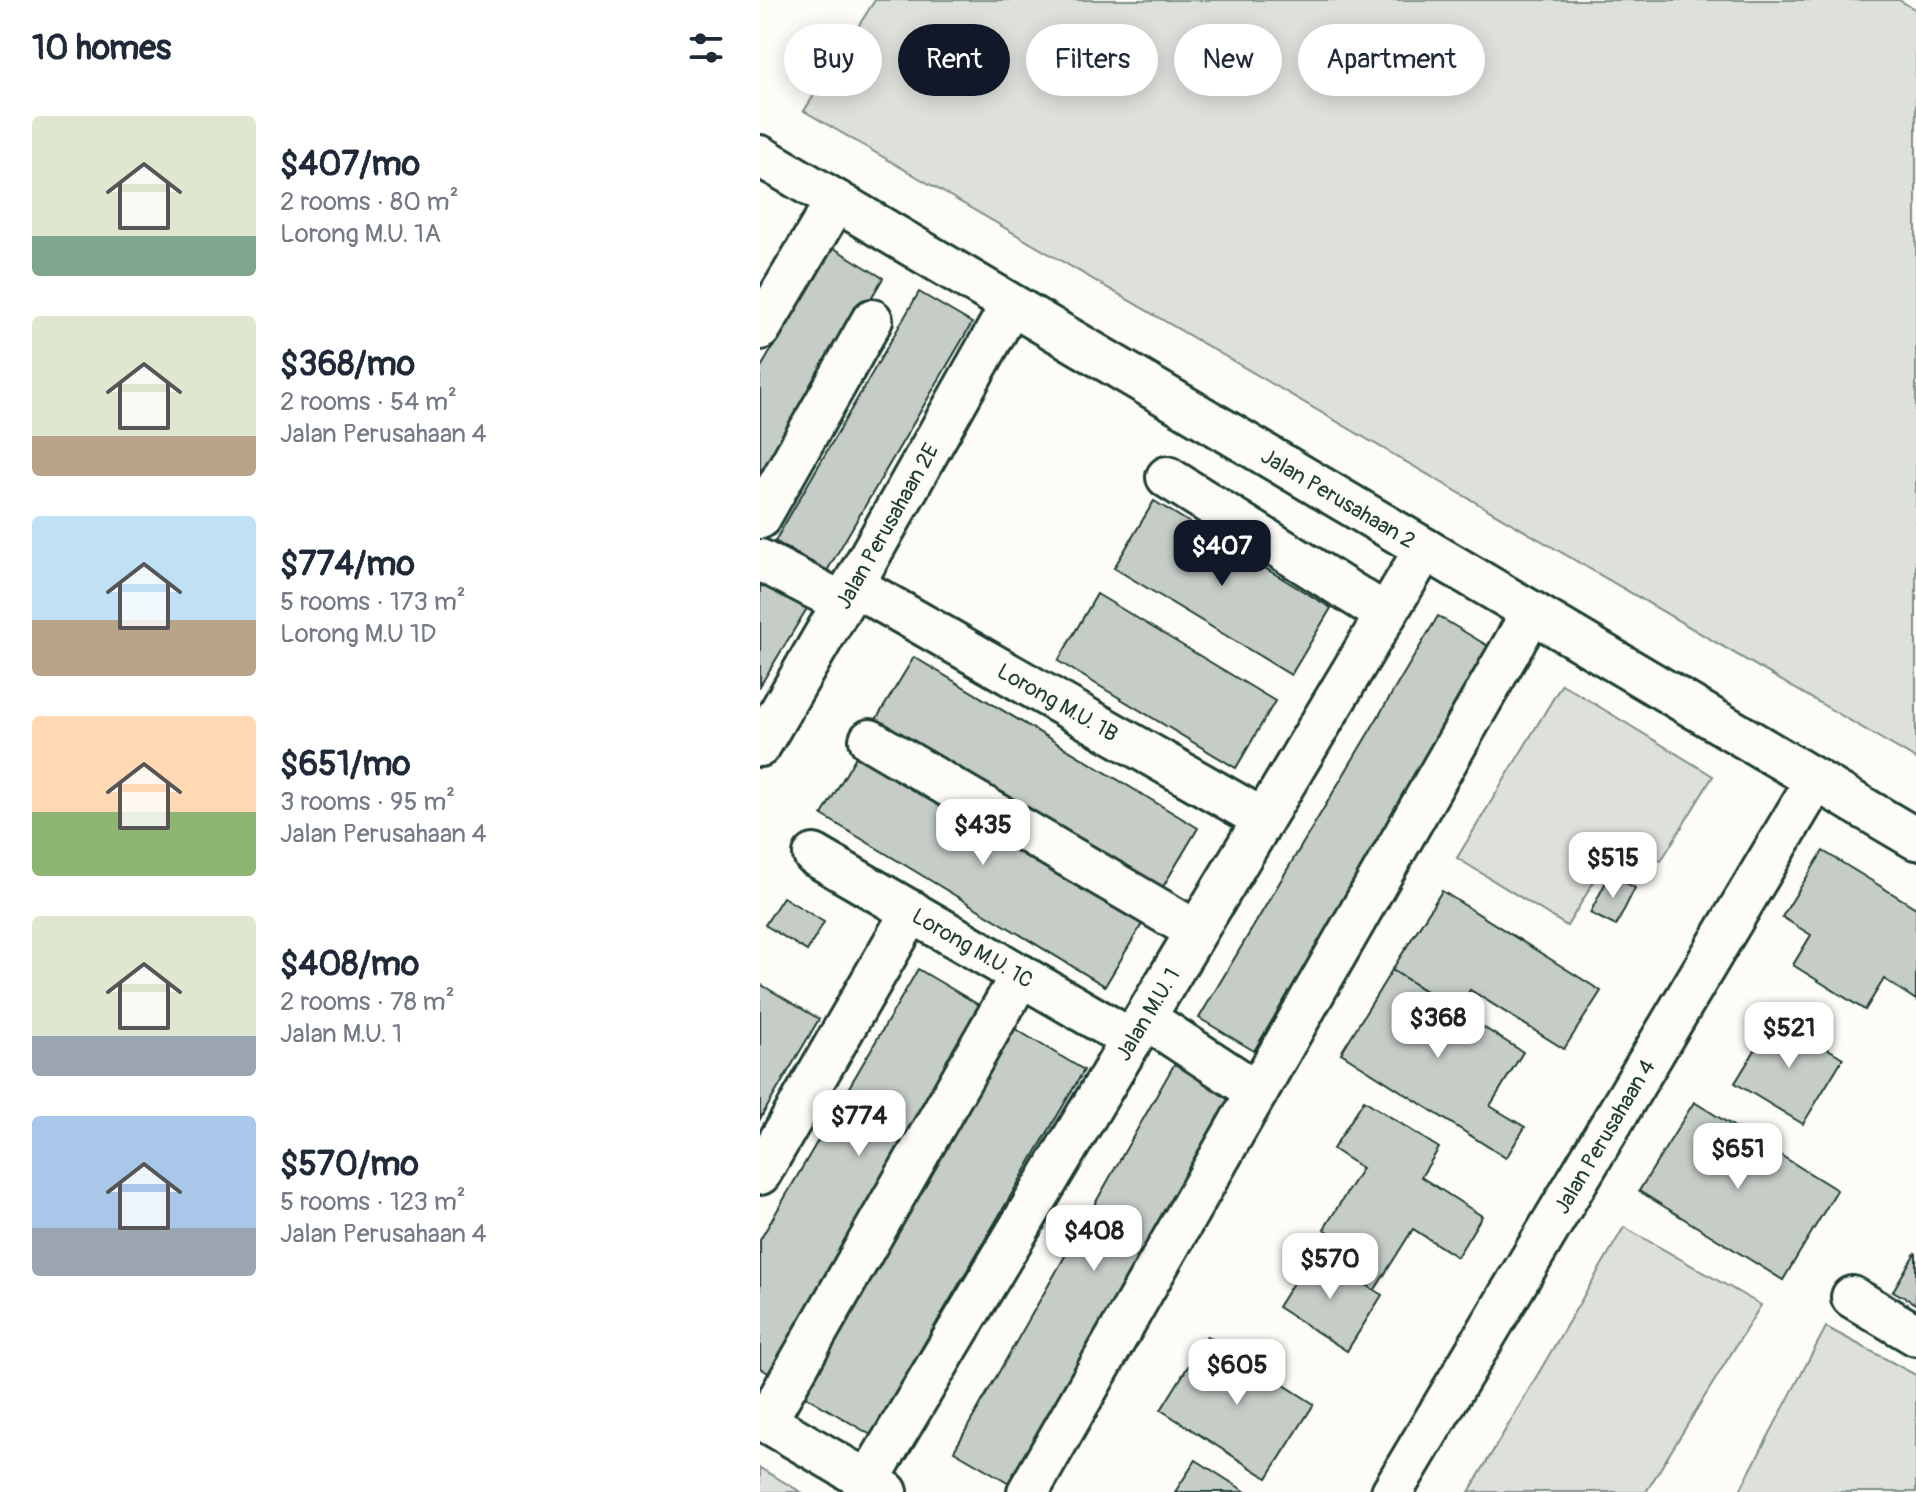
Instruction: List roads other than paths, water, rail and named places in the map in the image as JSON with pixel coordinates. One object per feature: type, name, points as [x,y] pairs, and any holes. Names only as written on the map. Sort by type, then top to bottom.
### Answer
[{"type":"street","name":"Jalan Perusahaan 2","points":[[760,156],[1916,839]]},
{"type":"street","points":[[760,329],[836,201]]},
{"type":"street","name":"Jalan Perusahaan 2E","points":[[760,746],[1011,305]]},
{"type":"street","points":[[760,518],[872,320]]},
{"type":"street","points":[[1167,477],[1385,614]]},
{"type":"street","name":"Jalan M.U. 1","points":[[878,1486],[1138,1029],[1425,549]]},
{"type":"street","name":"Lorong M.U. 1B","points":[[760,560],[848,594],[1263,819]]},
{"type":"street","points":[[1028,1492],[1532,612]]},
{"type":"street","points":[[870,740],[1196,931]]},
{"type":"street","name":"Jalan Perusahaan 4","points":[[1392,1492],[1816,780]]},
{"type":"street","name":"Lorong M.U. 1C","points":[[814,855],[1021,975],[1138,1029],[1257,1092]]},
{"type":"street","points":[[760,1174],[912,911]]},
{"type":"street","points":[[878,1486],[763,1420],[1021,975]]},
{"type":"street","points":[[1852,1297],[1916,1335]]}]
